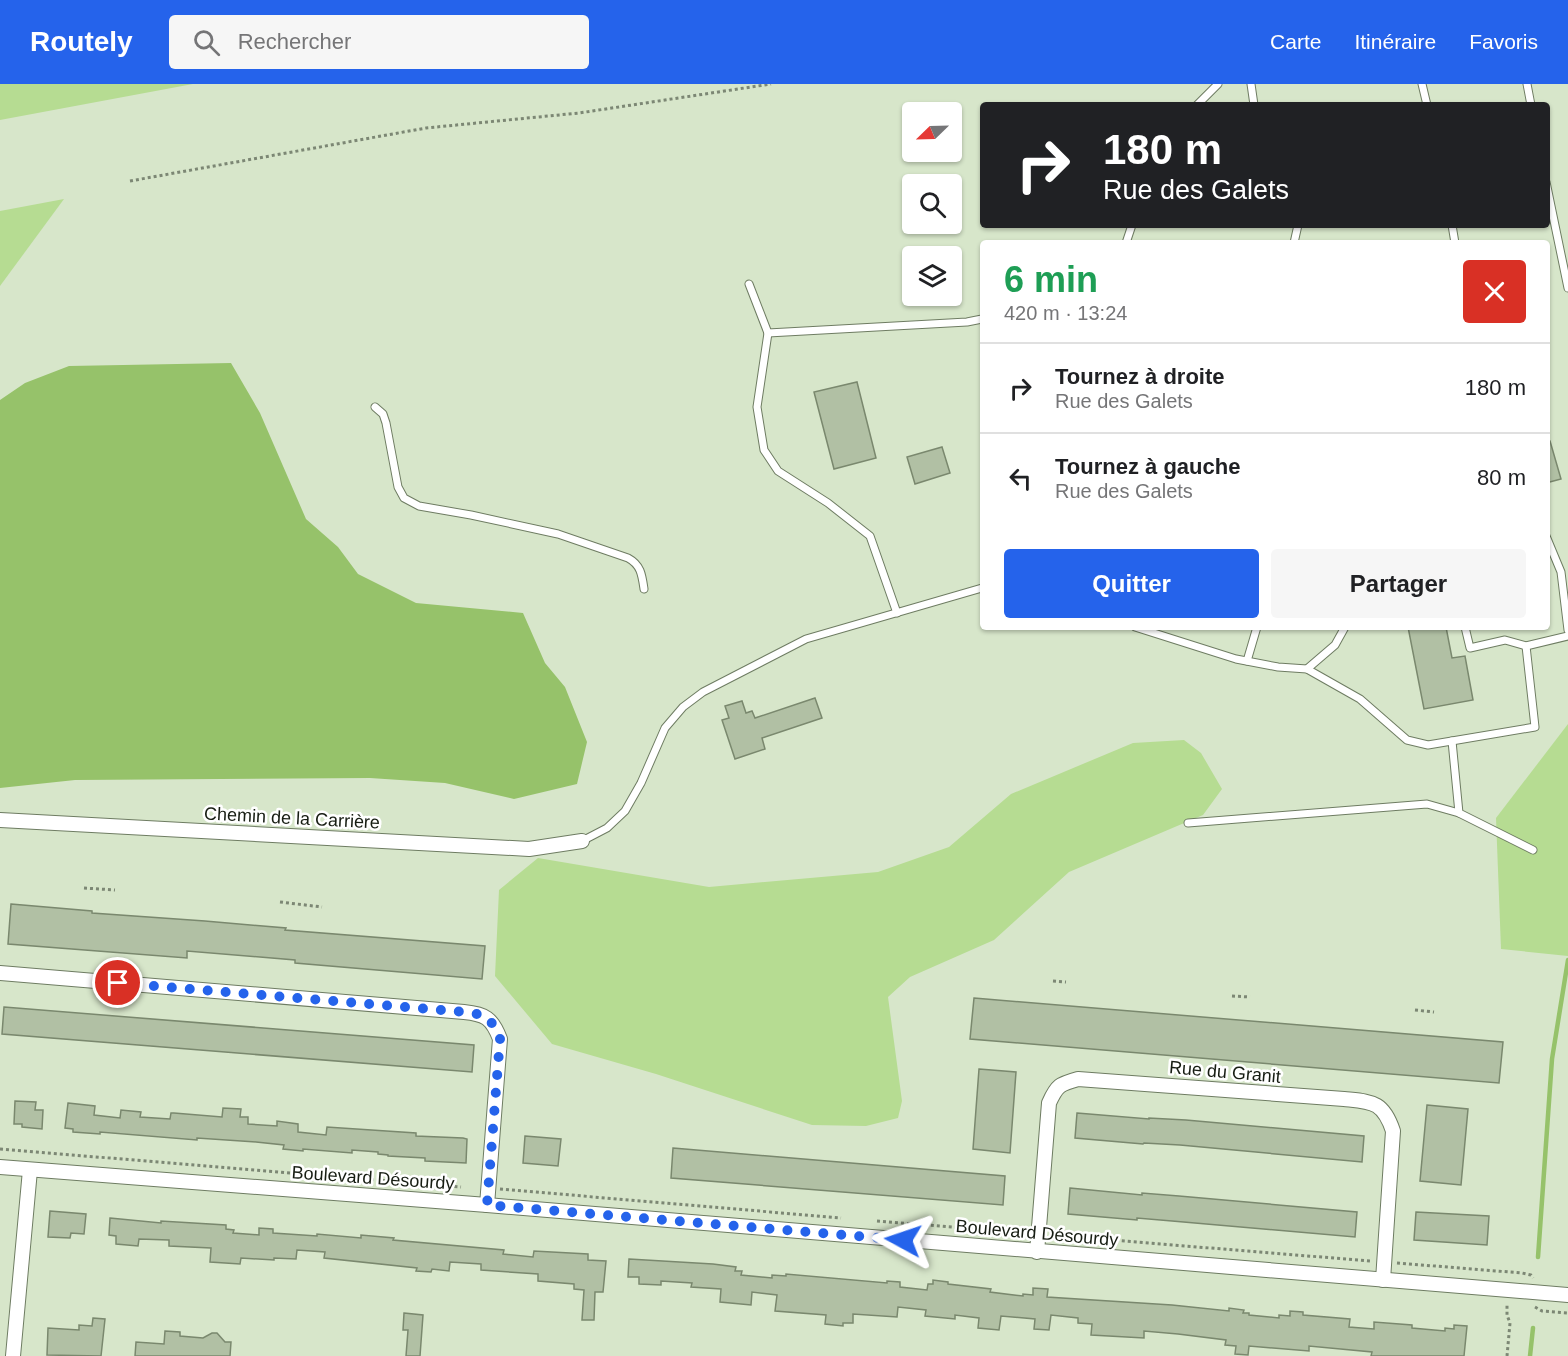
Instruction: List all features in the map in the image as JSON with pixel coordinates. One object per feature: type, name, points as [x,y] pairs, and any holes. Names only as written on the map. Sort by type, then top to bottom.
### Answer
[{"type":"street","name":"Chemin de la Carrière","points":[[0,820],[529,849],[582,841]]},
{"type":"street","points":[[0,973],[477,1013],[490,1019],[500,1039],[487,1205]]},
{"type":"street","name":"Rue du Granit","points":[[1037,1252],[1049,1102],[1054,1091],[1064,1083],[1078,1079],[1344,1099],[1369,1102],[1381,1107],[1389,1117],[1393,1131],[1383,1280]]},
{"type":"street","name":"Boulevard Désourdy","points":[[0,1167],[1568,1295]]},
{"type":"street","points":[[13,1356],[30,1170]]},
{"type":"lane","points":[[1200,102],[1218,84]]},
{"type":"lane","points":[[1251,84],[1254,102]]},
{"type":"lane","points":[[1422,84],[1426,102]]},
{"type":"lane","points":[[1527,84],[1530,102]]},
{"type":"lane","points":[[1550,201],[1568,288]]},
{"type":"lane","points":[[749,284],[768,333],[757,407],[764,450],[778,471],[828,503],[870,536],[897,613]]},
{"type":"lane","points":[[768,333],[980,319]]},
{"type":"lane","points":[[375,407],[383,414],[387,423],[398,487],[405,498],[419,506],[558,534],[628,558],[635,562],[641,572],[644,589]]},
{"type":"lane","points":[[1550,546],[1561,572],[1568,630]]},
{"type":"lane","points":[[582,841],[607,828],[625,811],[641,783],[665,728],[684,707],[703,692],[806,639],[980,589]]},
{"type":"lane","points":[[1144,630],[1236,659],[1278,667],[1307,669],[1360,699],[1407,740],[1428,746],[1534,727],[1526,646]]},
{"type":"lane","points":[[1247,661],[1256,630]]},
{"type":"lane","points":[[1307,669],[1335,645],[1343,630]]},
{"type":"lane","points":[[1466,630],[1470,648],[1504,640],[1526,646],[1568,636]]},
{"type":"lane","points":[[1452,741],[1459,813]]},
{"type":"lane","points":[[1188,823],[1427,804],[1459,813],[1533,850]]},
{"type":"path","points":[[130,181],[426,128],[579,113],[771,84]]},
{"type":"path","points":[[84,888],[115,890]]},
{"type":"path","points":[[280,902],[322,907]]},
{"type":"path","points":[[1053,981],[1066,982]]},
{"type":"path","points":[[1232,996],[1250,997]]},
{"type":"path","points":[[1415,1010],[1434,1012]]},
{"type":"path","points":[[0,1149],[471,1188]]},
{"type":"path","points":[[503,1190],[844,1219]]},
{"type":"path","points":[[868,1221],[1022,1233]]},
{"type":"path","points":[[1055,1235],[1369,1261]]},
{"type":"path","points":[[1400,1263],[1522,1273],[1531,1275],[1534,1283]]},
{"type":"path","points":[[1533,1302],[1536,1309],[1542,1311],[1568,1313]]},
{"type":"path","points":[[1507,1305],[1510,1323],[1507,1356]]},
{"type":"shaded area","points":[[0,84],[193,84],[0,120]]},
{"type":"shaded area","points":[[64,199],[0,286],[0,211]]},
{"type":"shaded area","points":[[231,363],[260,413],[306,519],[338,547],[358,574],[416,603],[523,613],[545,663],[565,687],[587,742],[577,784],[514,799],[445,783],[370,778],[75,780],[0,788],[0,400],[25,383],[69,366]]},
{"type":"shaded area","points":[[1568,724],[1568,956],[1501,949],[1496,818]]},
{"type":"shaded area","points":[[1184,740],[1201,753],[1222,789],[1203,815],[1069,872],[994,940],[910,977],[888,997],[902,1101],[898,1118],[866,1126],[812,1125],[656,1074],[552,1044],[495,976],[499,890],[538,858],[709,887],[878,872],[949,847],[1011,794],[1133,743]]},
{"type":"building","points":[[857,382],[876,458],[834,469],[814,392]]},
{"type":"building","points":[[1550,441],[1561,479],[1550,482]]},
{"type":"building","points":[[942,447],[950,473],[915,484],[907,457]]},
{"type":"building","points":[[1409,630],[1447,630],[1452,658],[1465,656],[1473,700],[1424,709]]},
{"type":"building","points":[[815,698],[822,718],[762,738],[765,749],[735,759],[722,720],[729,718],[725,706],[742,701],[746,713],[752,711],[755,718]]},
{"type":"building","points":[[11,904],[92,911],[92,913],[485,946],[482,979],[187,951],[187,958],[8,944]]},
{"type":"building","points":[[974,998],[1503,1042],[1499,1083],[970,1039]]},
{"type":"building","points":[[4,1007],[474,1045],[472,1072],[2,1034]]},
{"type":"building","points":[[979,1069],[1016,1072],[1010,1153],[973,1149]]},
{"type":"building","points":[[15,1101],[36,1102],[35,1110],[43,1110],[42,1129],[14,1124]]},
{"type":"building","points":[[68,1103],[95,1106],[94,1115],[120,1118],[121,1110],[141,1112],[140,1117],[170,1119],[171,1113],[222,1117],[223,1108],[241,1109],[240,1117],[248,1117],[248,1124],[277,1126],[277,1121],[298,1124],[298,1132],[326,1135],[327,1127],[463,1138],[467,1139],[466,1163],[425,1161],[425,1158],[388,1156],[378,1154],[378,1152],[352,1150],[352,1153],[283,1149],[284,1145],[256,1142],[73,1132],[73,1129],[65,1128]]},
{"type":"building","points":[[1427,1105],[1468,1109],[1461,1185],[1420,1181]]},
{"type":"building","points":[[1077,1113],[1364,1136],[1362,1162],[1075,1138]]},
{"type":"building","points":[[525,1136],[561,1139],[558,1166],[523,1163]]},
{"type":"building","points":[[673,1148],[1005,1176],[1003,1205],[671,1178]]},
{"type":"building","points":[[1070,1188],[1357,1212],[1355,1237],[1068,1214]]},
{"type":"building","points":[[50,1211],[86,1214],[84,1234],[71,1233],[70,1238],[48,1237]]},
{"type":"building","points":[[1416,1212],[1489,1216],[1487,1245],[1414,1240]]},
{"type":"building","points":[[110,1218],[161,1223],[161,1221],[226,1225],[226,1229],[234,1230],[233,1233],[259,1235],[259,1228],[273,1229],[273,1233],[394,1238],[393,1240],[504,1250],[503,1254],[533,1257],[534,1251],[588,1254],[588,1260],[606,1261],[603,1292],[595,1292],[594,1320],[582,1320],[584,1290],[574,1289],[574,1284],[538,1281],[538,1274],[481,1270],[481,1264],[450,1262],[449,1271],[432,1269],[431,1272],[416,1271],[417,1268],[324,1258],[325,1252],[297,1250],[296,1259],[241,1258],[240,1264],[210,1262],[211,1248],[169,1246],[169,1240],[139,1239],[138,1246],[116,1244],[116,1236],[109,1235]]},
{"type":"building","points":[[629,1259],[736,1267],[735,1271],[742,1271],[741,1275],[772,1278],[772,1275],[786,1276],[786,1274],[887,1283],[887,1281],[900,1282],[900,1287],[927,1290],[928,1284],[933,1284],[933,1280],[991,1289],[990,1292],[1023,1296],[1023,1294],[1033,1295],[1033,1288],[1048,1289],[1047,1297],[1229,1311],[1229,1308],[1244,1310],[1243,1313],[1249,1313],[1249,1315],[1279,1318],[1279,1315],[1290,1316],[1290,1311],[1303,1312],[1303,1315],[1350,1319],[1349,1327],[1374,1329],[1374,1322],[1412,1325],[1412,1328],[1445,1331],[1445,1328],[1454,1329],[1454,1325],[1467,1326],[1464,1356],[1371,1356],[1372,1352],[1309,1346],[1309,1351],[1249,1346],[1248,1355],[1235,1354],[1236,1346],[1225,1345],[1226,1340],[1144,1331],[1144,1338],[1091,1335],[1092,1324],[1078,1323],[1078,1318],[1051,1315],[1049,1330],[1034,1329],[1035,1319],[1001,1316],[999,1330],[978,1328],[979,1318],[955,1315],[955,1319],[925,1316],[926,1310],[898,1307],[897,1317],[853,1314],[853,1323],[843,1323],[843,1326],[825,1324],[826,1315],[775,1311],[777,1295],[752,1292],[751,1305],[720,1302],[721,1289],[691,1287],[692,1283],[661,1281],[661,1285],[639,1284],[639,1277],[628,1277]]},
{"type":"building","points":[[404,1313],[423,1315],[420,1356],[406,1356],[408,1330],[403,1330]]},
{"type":"building","points":[[93,1318],[105,1319],[101,1356],[47,1355],[48,1328],[79,1330],[79,1325],[92,1326]]},
{"type":"building","points":[[165,1331],[180,1332],[180,1336],[203,1338],[217,1333],[225,1342],[231,1342],[230,1356],[135,1356],[136,1342],[164,1344]]},
{"type":"waterway","points":[[1538,1257],[1552,1059],[1568,960]]},
{"type":"waterway","points":[[1530,1356],[1533,1328]]},
{"type":"route","points":[[118,983],[477,1013],[490,1019],[500,1039],[487,1205],[903,1240]]}]
